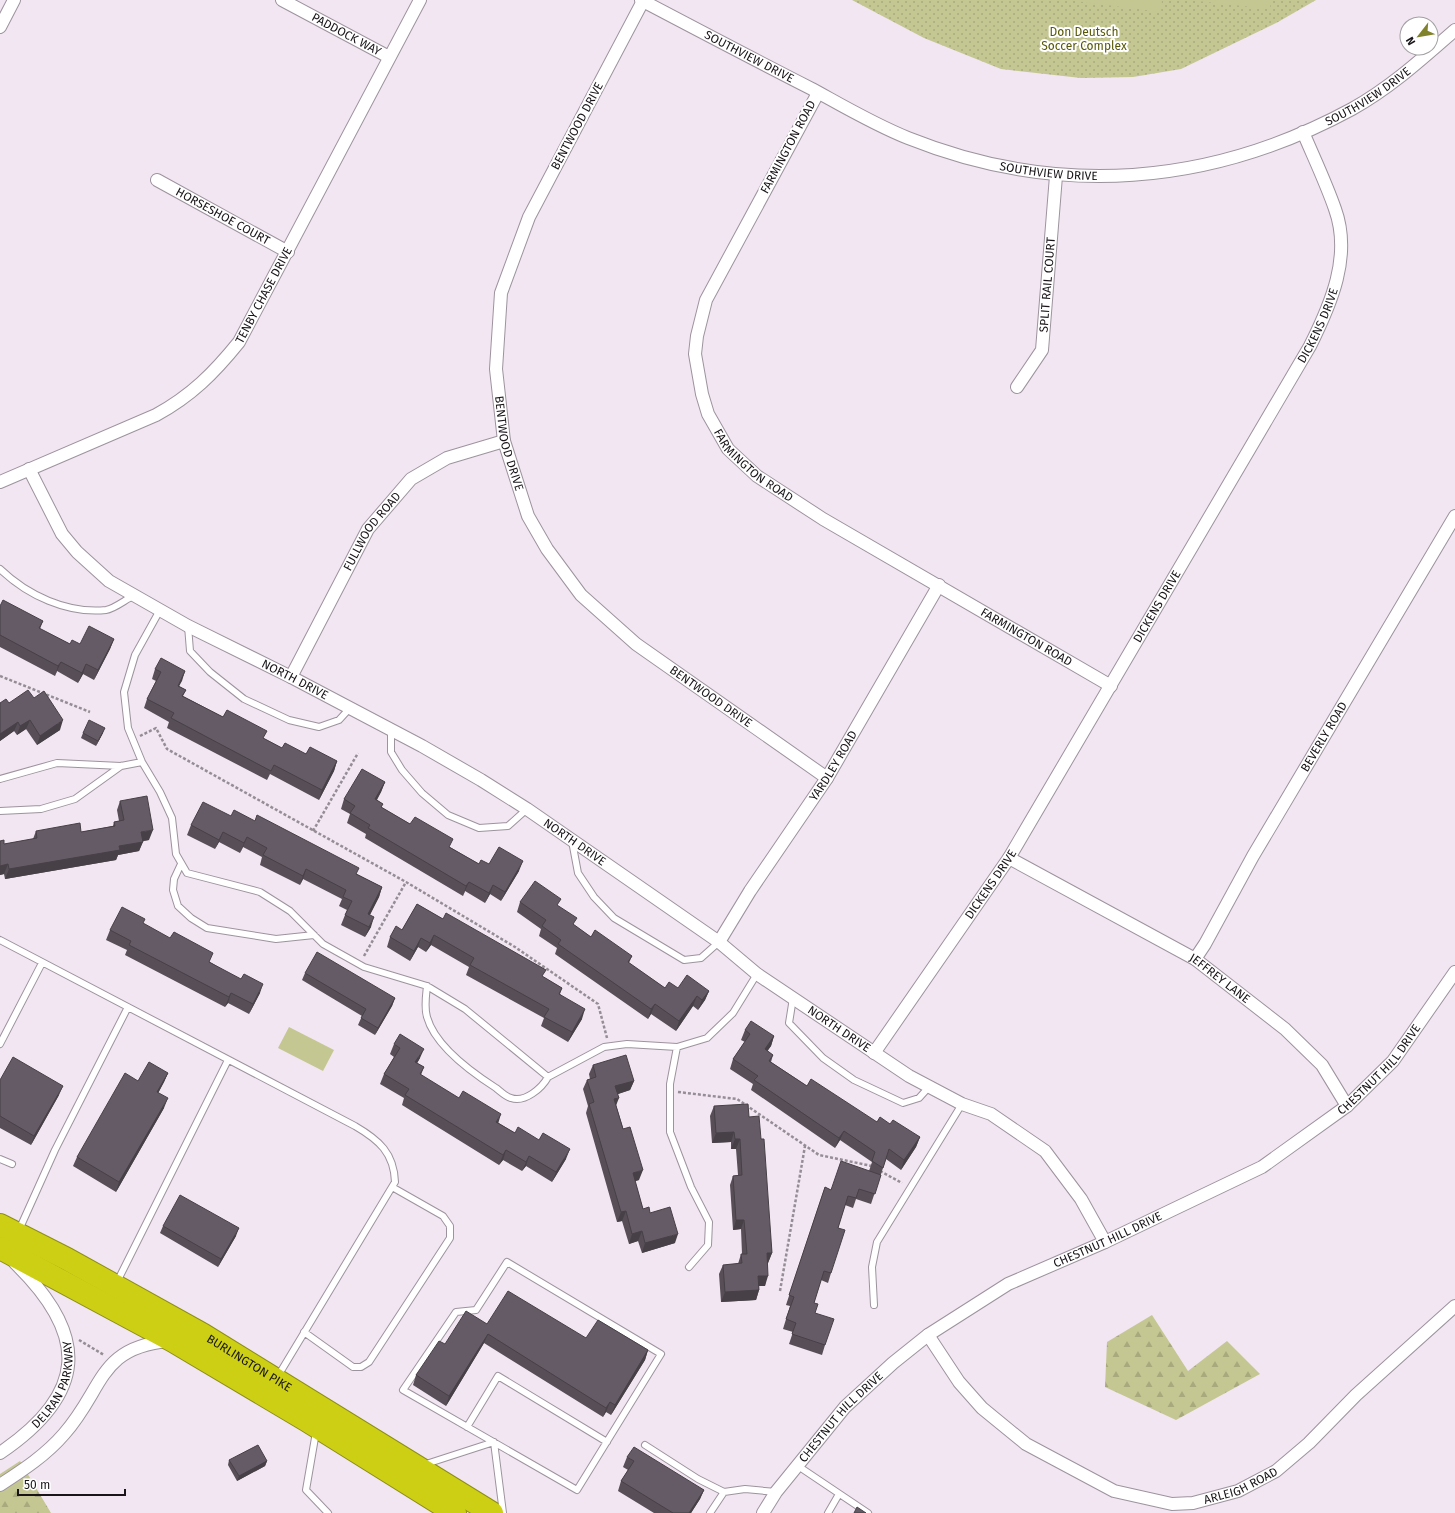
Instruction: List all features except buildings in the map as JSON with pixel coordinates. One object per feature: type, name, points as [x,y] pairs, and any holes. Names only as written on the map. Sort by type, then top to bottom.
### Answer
[{"type":"highway","name":"BURLINGTON PIKE","points":[[8,1229],[202,1334],[276,1379],[412,1475],[455,1513]]},
{"type":"highway","name":"BURLINGTON PIKE","points":[[0,1248],[173,1341],[317,1426],[412,1475],[492,1513]]},
{"type":"highway","points":[[412,1475],[432,1513]]},
{"type":"street","points":[[0,26],[14,0]]},
{"type":"street","name":"PADDOCK WAY","points":[[282,0],[389,57]]},
{"type":"street","name":"TENBY CHASE DRIVE","points":[[0,482],[156,415],[180,402],[222,364],[239,342],[288,252],[420,0]]},
{"type":"street","name":"SOUTHVIEW DRIVE","points":[[642,1],[906,137],[972,161],[1056,176],[1118,176],[1202,166],[1250,154],[1304,132],[1354,108],[1407,72],[1455,30]]},
{"type":"street","name":"BENTWOOD DRIVE","points":[[642,1],[529,217],[500,292],[496,369],[504,441],[528,516],[547,549],[580,595],[636,644],[827,778]]},
{"type":"street","name":"FARMINGTON ROAD","points":[[818,93],[706,300],[697,336],[695,354],[702,394],[708,414],[728,449],[757,476],[823,519],[1111,686]]},
{"type":"street","name":"DICKENS DRIVE","points":[[874,1052],[1009,858],[1310,346],[1328,310],[1339,274],[1341,236],[1336,210],[1304,132]]},
{"type":"street","name":"SPLIT RAIL COURT","points":[[1017,387],[1042,350],[1056,176]]},
{"type":"street","name":"HORSESHOE COURT","points":[[158,180],[288,252]]},
{"type":"street","name":"FULLWOOD ROAD","points":[[291,677],[368,529],[411,479],[447,458],[504,441]]},
{"type":"street","name":"NORTH DRIVE","points":[[29,469],[62,534],[77,552],[109,581],[188,626],[391,729],[527,809],[719,942],[757,974],[909,1076],[962,1104],[991,1114],[1045,1151],[1081,1198],[1105,1242]]},
{"type":"street","name":"BEVERLY ROAD","points":[[1195,959],[1205,944],[1253,856],[1455,516]]},
{"type":"street","name":"YARDLEY ROAD","points":[[719,942],[750,891],[827,778],[939,585]]},
{"type":"street","name":"JEFFREY LANE","points":[[1009,858],[1195,959],[1285,1029],[1322,1065],[1347,1106]]},
{"type":"street","name":"CHESTNUT HILL DRIVE","points":[[763,1513],[776,1492],[845,1407],[893,1363],[928,1335],[1008,1284],[1105,1242],[1262,1167],[1347,1106],[1393,1061],[1455,972]]},
{"type":"street","name":"DELRAN PARKWAY","points":[[0,1248],[47,1300],[64,1331],[69,1348],[69,1367],[66,1380],[54,1403],[25,1435],[0,1453]]},
{"type":"street","name":"ARLEIGH ROAD","points":[[928,1335],[959,1382],[982,1408],[1026,1444],[1114,1491],[1172,1504],[1193,1503],[1238,1491],[1276,1471],[1309,1444],[1356,1395],[1455,1306]]},
{"type":"street","points":[[0,1485],[37,1460],[65,1433],[76,1419],[101,1378],[116,1360],[142,1345],[173,1341]]},
{"type":"lane","points":[[0,569],[27,591],[51,601],[75,608],[107,610],[133,596]]},
{"type":"lane","points":[[160,610],[135,655],[124,692],[128,728],[142,762],[160,792],[172,818],[176,854],[187,873],[260,892],[290,911],[323,944],[359,964],[427,986],[465,1009],[548,1077]]},
{"type":"lane","points":[[188,626],[190,651],[210,672],[244,699],[289,720],[319,727],[339,720],[350,708]]},
{"type":"lane","points":[[391,729],[391,752],[402,770],[422,793],[448,815],[479,828],[508,826],[527,809]]},
{"type":"lane","points":[[0,779],[57,763],[121,766],[142,762]]},
{"type":"lane","points":[[0,811],[41,809],[75,799],[121,766]]},
{"type":"lane","points":[[572,840],[578,873],[594,897],[614,918],[684,960],[702,958],[719,942]]},
{"type":"lane","points":[[182,864],[174,878],[173,890],[178,906],[191,918],[206,928],[276,939],[314,935]]},
{"type":"lane","points":[[0,940],[371,1135],[390,1156],[395,1167],[396,1182],[276,1379]]},
{"type":"lane","points":[[0,1044],[42,963]]},
{"type":"lane","points":[[427,986],[425,1007],[430,1024],[437,1036],[456,1058],[478,1077],[511,1098],[521,1098],[536,1092],[544,1085],[548,1077],[604,1047],[628,1044],[677,1047],[706,1038],[733,1013],[757,974]]},
{"type":"lane","points":[[793,998],[789,1024],[823,1058],[854,1080],[903,1103],[919,1098],[929,1087]]},
{"type":"lane","points":[[8,1229],[55,1150],[128,1007]]},
{"type":"lane","points":[[677,1047],[670,1091],[670,1132],[692,1187],[709,1222],[708,1245],[689,1267]]},
{"type":"lane","points":[[115,1286],[228,1060]]},
{"type":"lane","points":[[874,1305],[872,1267],[877,1242],[962,1104]]},
{"type":"lane","points":[[0,1158],[12,1164]]},
{"type":"lane","points":[[304,1332],[353,1367],[361,1367],[369,1362],[450,1238],[450,1226],[443,1216],[392,1187]]},
{"type":"lane","points":[[507,1262],[661,1354],[607,1442],[577,1490],[403,1390],[456,1312],[476,1310],[507,1262]]},
{"type":"lane","points":[[467,1427],[498,1376],[607,1442]]},
{"type":"lane","points":[[317,1426],[306,1490],[328,1513]]},
{"type":"lane","points":[[412,1475],[494,1442]]},
{"type":"lane","points":[[494,1442],[503,1513]]},
{"type":"lane","points":[[645,1445],[698,1480],[724,1492],[745,1489],[776,1492]]},
{"type":"lane","points":[[798,1466],[868,1513]]},
{"type":"lane","points":[[710,1513],[724,1492]]},
{"type":"lane","points":[[828,1513],[839,1494]]},
{"type":"path","points":[[0,676],[90,712]]},
{"type":"path","points":[[132,739],[156,728],[167,749],[406,882],[515,946],[598,1004],[609,1046]]},
{"type":"path","points":[[313,831],[358,753]]},
{"type":"path","points":[[359,964],[406,882]]},
{"type":"path","points":[[670,1091],[737,1099],[819,1155],[871,1166],[911,1188]]},
{"type":"path","points":[[780,1291],[805,1146]]},
{"type":"path","points":[[77,1339],[108,1357]]},
{"type":"green space","name":"Don Deutsch Soccer Complex","points":[[852,0],[1316,0],[1278,22],[1181,69],[1133,77],[1081,78],[1001,69],[924,38]]},
{"type":"green space","points":[[1067,0],[1162,0],[1161,12]]},
{"type":"green space","points":[[1189,0],[1271,0],[1270,9]]},
{"type":"green space","points":[[289,1027],[334,1050],[323,1071],[278,1048]]},
{"type":"green space","points":[[1152,1315],[1188,1371],[1227,1341],[1260,1374],[1176,1420],[1105,1387],[1107,1342]]},
{"type":"green space","points":[[20,1461],[51,1513],[0,1513],[0,1474]]}]
